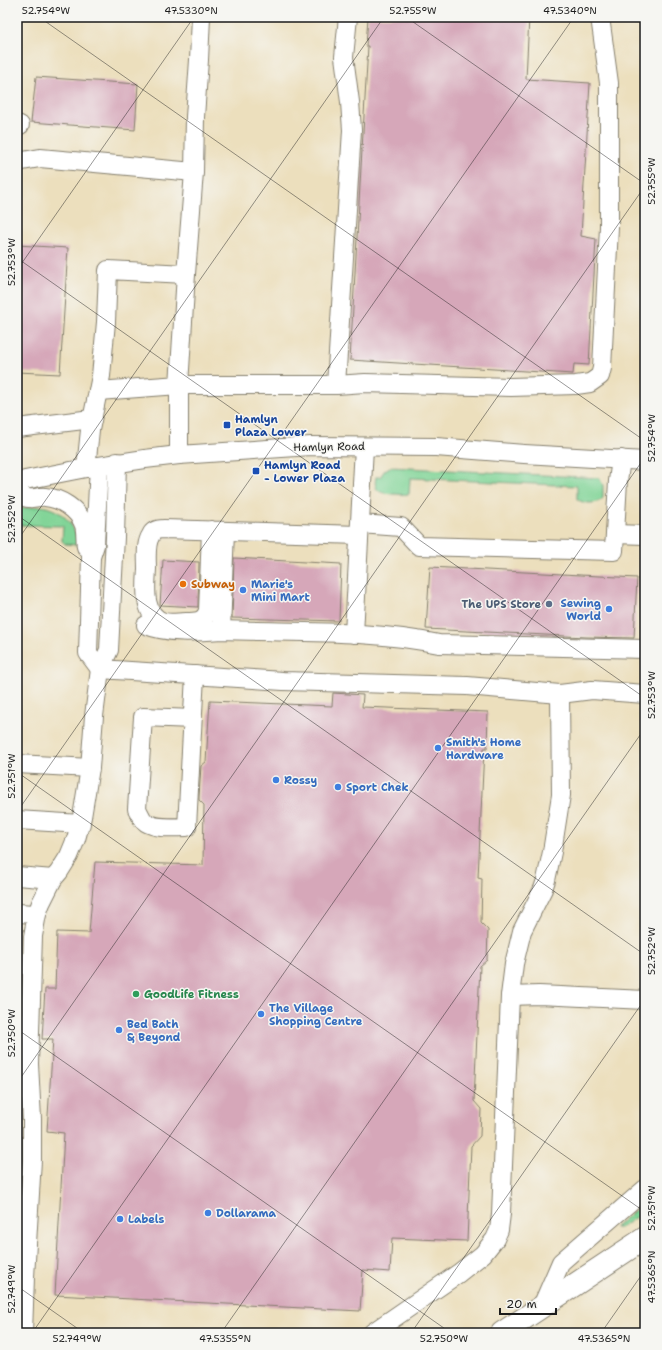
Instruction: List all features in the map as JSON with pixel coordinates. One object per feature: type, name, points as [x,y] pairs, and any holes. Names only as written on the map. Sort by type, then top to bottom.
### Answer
[{"type":"main road","points":[[502,1333],[645,1238]]},
{"type":"street","points":[[179,455],[179,385],[194,172],[195,117],[201,17]]},
{"type":"street","points":[[336,385],[352,130],[344,57],[348,17]]},
{"type":"street","points":[[98,391],[179,385],[336,385],[365,382],[511,387],[576,385],[590,383],[600,376],[602,368],[609,227],[609,83],[600,17]]},
{"type":"street","points":[[17,162],[40,158],[194,172]]},
{"type":"street","points":[[100,669],[88,652],[91,557],[95,545],[92,467],[89,436],[98,391],[106,322],[108,270],[186,274]]},
{"type":"street","points":[[17,428],[92,418]]},
{"type":"street","name":"Hamlyn Road","points":[[17,485],[25,480],[117,462],[179,455],[311,446],[436,447],[645,461]]},
{"type":"street","points":[[354,634],[364,447]]},
{"type":"street","points":[[218,530],[208,611],[206,616],[196,622],[166,622],[160,620],[150,610],[147,603],[146,587],[148,543],[153,532],[164,529],[359,530],[401,526],[419,546],[614,551],[618,482],[621,459]]},
{"type":"street","points":[[23,1333],[24,1277],[32,1160],[24,1119],[29,1064],[24,959],[33,936],[37,914],[53,879],[69,856],[81,824],[90,768],[94,716],[100,669],[109,650],[117,462]]},
{"type":"street","points":[[17,494],[29,498],[43,496],[56,499],[78,514],[84,524],[86,545],[91,557]]},
{"type":"street","points":[[218,530],[221,630]]},
{"type":"street","points":[[615,534],[645,535]]},
{"type":"street","points":[[146,625],[159,630],[200,632],[221,630],[354,634],[419,640],[440,644],[645,649]]},
{"type":"street","points":[[100,669],[283,681],[467,686],[560,694],[592,690],[645,694]]},
{"type":"street","points":[[193,719],[143,717],[137,809],[142,819],[148,824],[154,826],[187,827],[193,719],[195,675]]},
{"type":"street","points":[[372,1333],[484,1254],[496,1240],[499,1230],[501,1214],[510,996],[514,964],[522,931],[543,889],[552,852],[561,795],[560,694]]},
{"type":"street","points":[[17,764],[90,768]]},
{"type":"street","points":[[17,820],[81,824]]},
{"type":"street","points":[[17,876],[53,879]]},
{"type":"street","points":[[17,913],[37,914]]},
{"type":"street","points":[[510,996],[540,995],[645,1000]]},
{"type":"street","points":[[542,1306],[561,1262],[645,1189]]},
{"type":"green space","points":[[17,17],[22,17],[17,62]]},
{"type":"green space","points":[[390,467],[599,478],[603,485],[603,498],[594,503],[580,501],[577,499],[577,486],[410,478],[409,494],[388,494],[378,490],[375,482],[376,477],[380,477],[385,470]]},
{"type":"green space","points":[[41,506],[55,510],[71,524],[76,537],[77,545],[65,544],[62,541],[63,526],[17,525],[17,509]]},
{"type":"green space","points":[[645,1202],[645,1211],[620,1228],[615,1228],[616,1226]]},
{"type":"building","points":[[368,17],[529,17],[526,79],[590,83],[581,236],[596,239],[589,365],[574,364],[573,374],[350,360],[368,46],[366,46]]},
{"type":"building","points":[[36,77],[138,84],[135,130],[31,122]]},
{"type":"building","points":[[17,245],[68,248],[60,374],[17,372]]},
{"type":"building","points":[[234,558],[341,564],[339,621],[232,618]]},
{"type":"building","name":"Subway","points":[[163,560],[199,562],[198,607],[160,605]]},
{"type":"building","points":[[430,567],[637,578],[634,638],[426,629]]},
{"type":"building","name":"The Village Shopping Centre","points":[[333,693],[363,695],[362,707],[488,712],[487,748],[484,748],[478,878],[482,879],[481,923],[488,930],[487,960],[480,966],[474,1101],[481,1109],[480,1136],[471,1146],[467,1241],[392,1238],[390,1272],[363,1270],[360,1311],[55,1295],[64,1133],[47,1131],[53,1039],[42,1039],[45,989],[55,989],[57,932],[89,933],[95,862],[203,865],[204,805],[199,800],[199,797],[201,766],[206,762],[210,701],[332,706]]},
{"type":"place","name":"Hamlyn Plaza Lower","points":[[227,425]]},
{"type":"place","name":"Hamlyn Road - Lower Plaza","points":[[256,471]]},
{"type":"place","name":"Subway","points":[[183,584]]},
{"type":"place","name":"Marie's Mini Mart","points":[[243,590]]},
{"type":"place","name":"The UPS Store","points":[[549,604]]},
{"type":"place","name":"Sewing World","points":[[609,609]]},
{"type":"place","name":"Smith's Home Hardware","points":[[438,748]]},
{"type":"place","name":"Rossy","points":[[276,780]]},
{"type":"place","name":"Sport Chek","points":[[338,787]]},
{"type":"place","name":"GoodLife Fitness","points":[[136,994]]},
{"type":"place","name":"The Village Shopping Centre","points":[[261,1014]]},
{"type":"place","name":"Bed Bath & Beyond","points":[[119,1030]]},
{"type":"place","name":"Dollarama","points":[[208,1213]]},
{"type":"place","name":"Labels","points":[[120,1219]]}]
